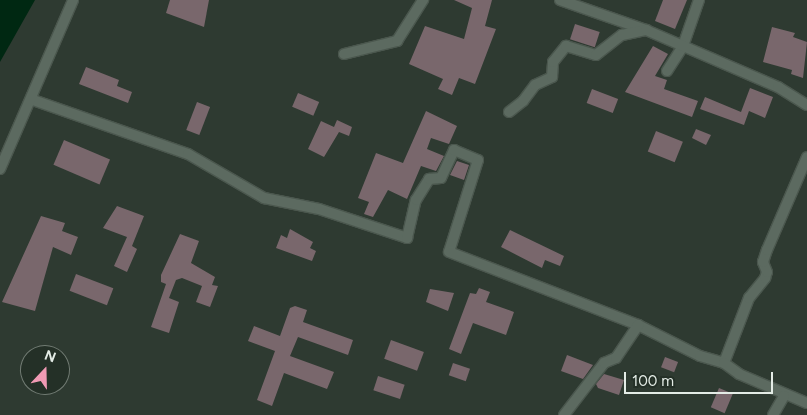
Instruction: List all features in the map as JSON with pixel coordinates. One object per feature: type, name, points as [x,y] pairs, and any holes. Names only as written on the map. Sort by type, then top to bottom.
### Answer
[{"type":"street","points":[[0,169],[33,100],[73,0]]},
{"type":"street","points":[[344,54],[397,41],[423,0]]},
{"type":"street","points":[[560,0],[646,30],[778,87],[807,105]]},
{"type":"street","points":[[667,71],[683,46],[699,0]]},
{"type":"street","points":[[509,112],[523,102],[534,85],[552,77],[553,62],[566,46],[596,55],[622,35],[646,30]]},
{"type":"street","points":[[33,100],[188,154],[264,198],[319,209],[407,238],[416,200],[429,179],[441,178],[454,150],[478,160],[449,252],[638,325],[700,356],[724,363],[739,374],[784,396],[807,403]]},
{"type":"street","points":[[724,363],[749,298],[765,278],[767,272],[762,262],[807,157]]},
{"type":"street","points":[[564,415],[604,364],[616,358],[638,325]]},
{"type":"street","points":[[773,415],[784,396]]},
{"type":"shaded area","points":[[0,0],[35,0],[0,62]]},
{"type":"building","points":[[170,0],[209,0],[204,27],[166,13]]},
{"type":"building","points":[[454,0],[492,0],[485,26],[496,29],[475,84],[459,78],[452,95],[438,89],[443,79],[409,64],[425,26],[464,39],[472,8]]},
{"type":"building","points":[[663,0],[687,0],[675,29],[655,21]]},
{"type":"building","points":[[575,24],[600,32],[595,47],[570,39]]},
{"type":"building","points":[[772,27],[795,33],[793,37],[807,42],[803,78],[791,74],[792,70],[763,62]]},
{"type":"building","points":[[653,46],[668,54],[655,76],[667,80],[664,89],[698,101],[692,117],[625,92]]},
{"type":"building","points":[[86,67],[119,80],[117,86],[132,92],[128,103],[79,84]]},
{"type":"building","points":[[750,88],[773,97],[765,118],[749,111],[744,125],[700,109],[705,97],[741,112]]},
{"type":"building","points":[[592,89],[618,99],[613,113],[587,103]]},
{"type":"building","points":[[298,93],[319,102],[313,116],[292,107]]},
{"type":"building","points":[[197,102],[210,107],[199,135],[186,130]]},
{"type":"building","points":[[426,111],[457,126],[449,144],[431,138],[427,149],[444,156],[436,171],[421,166],[407,199],[388,190],[373,217],[364,214],[369,202],[358,198],[376,153],[403,163]]},
{"type":"building","points":[[337,120],[352,127],[349,136],[339,132],[324,157],[308,149],[321,121],[334,127]]},
{"type":"building","points":[[696,129],[711,135],[706,145],[692,138]]},
{"type":"building","points":[[656,131],[683,142],[675,162],[648,151]]},
{"type":"building","points":[[64,140],[110,160],[99,184],[53,165]]},
{"type":"building","points":[[457,161],[469,165],[464,180],[450,175]]},
{"type":"building","points":[[117,206],[144,216],[132,246],[137,249],[127,272],[114,266],[127,237],[103,228]]},
{"type":"building","points":[[41,216],[65,223],[62,231],[78,237],[71,255],[53,247],[35,311],[2,302]]},
{"type":"building","points":[[290,229],[313,242],[310,248],[316,251],[312,261],[276,248],[281,235],[287,238]]},
{"type":"building","points":[[510,230],[564,256],[560,266],[545,260],[542,268],[501,247]]},
{"type":"building","points":[[180,234],[199,241],[191,263],[215,277],[212,285],[218,286],[210,307],[196,302],[202,286],[182,278],[176,280],[169,298],[179,302],[169,333],[151,327],[166,284],[161,282],[161,275]]},
{"type":"building","points":[[76,274],[113,288],[107,305],[70,291]]},
{"type":"building","points":[[479,288],[490,292],[486,302],[514,312],[506,335],[473,323],[461,354],[449,349],[470,293],[476,294]]},
{"type":"building","points":[[430,289],[454,293],[448,311],[426,302]]},
{"type":"building","points":[[295,306],[307,310],[303,322],[353,340],[348,355],[298,337],[290,356],[334,372],[327,389],[284,373],[272,406],[257,400],[275,351],[248,341],[254,326],[280,336],[290,308]]},
{"type":"building","points":[[391,340],[424,352],[417,371],[384,359]]},
{"type":"building","points":[[567,355],[593,365],[583,379],[561,371]]},
{"type":"building","points":[[665,357],[678,362],[674,372],[661,367]]},
{"type":"building","points":[[453,363],[470,369],[466,381],[449,375]]},
{"type":"building","points":[[604,374],[624,380],[619,395],[598,388],[596,384]]},
{"type":"building","points":[[378,376],[405,385],[400,399],[373,390]]},
{"type":"building","points":[[719,388],[733,394],[725,413],[711,407]]}]
